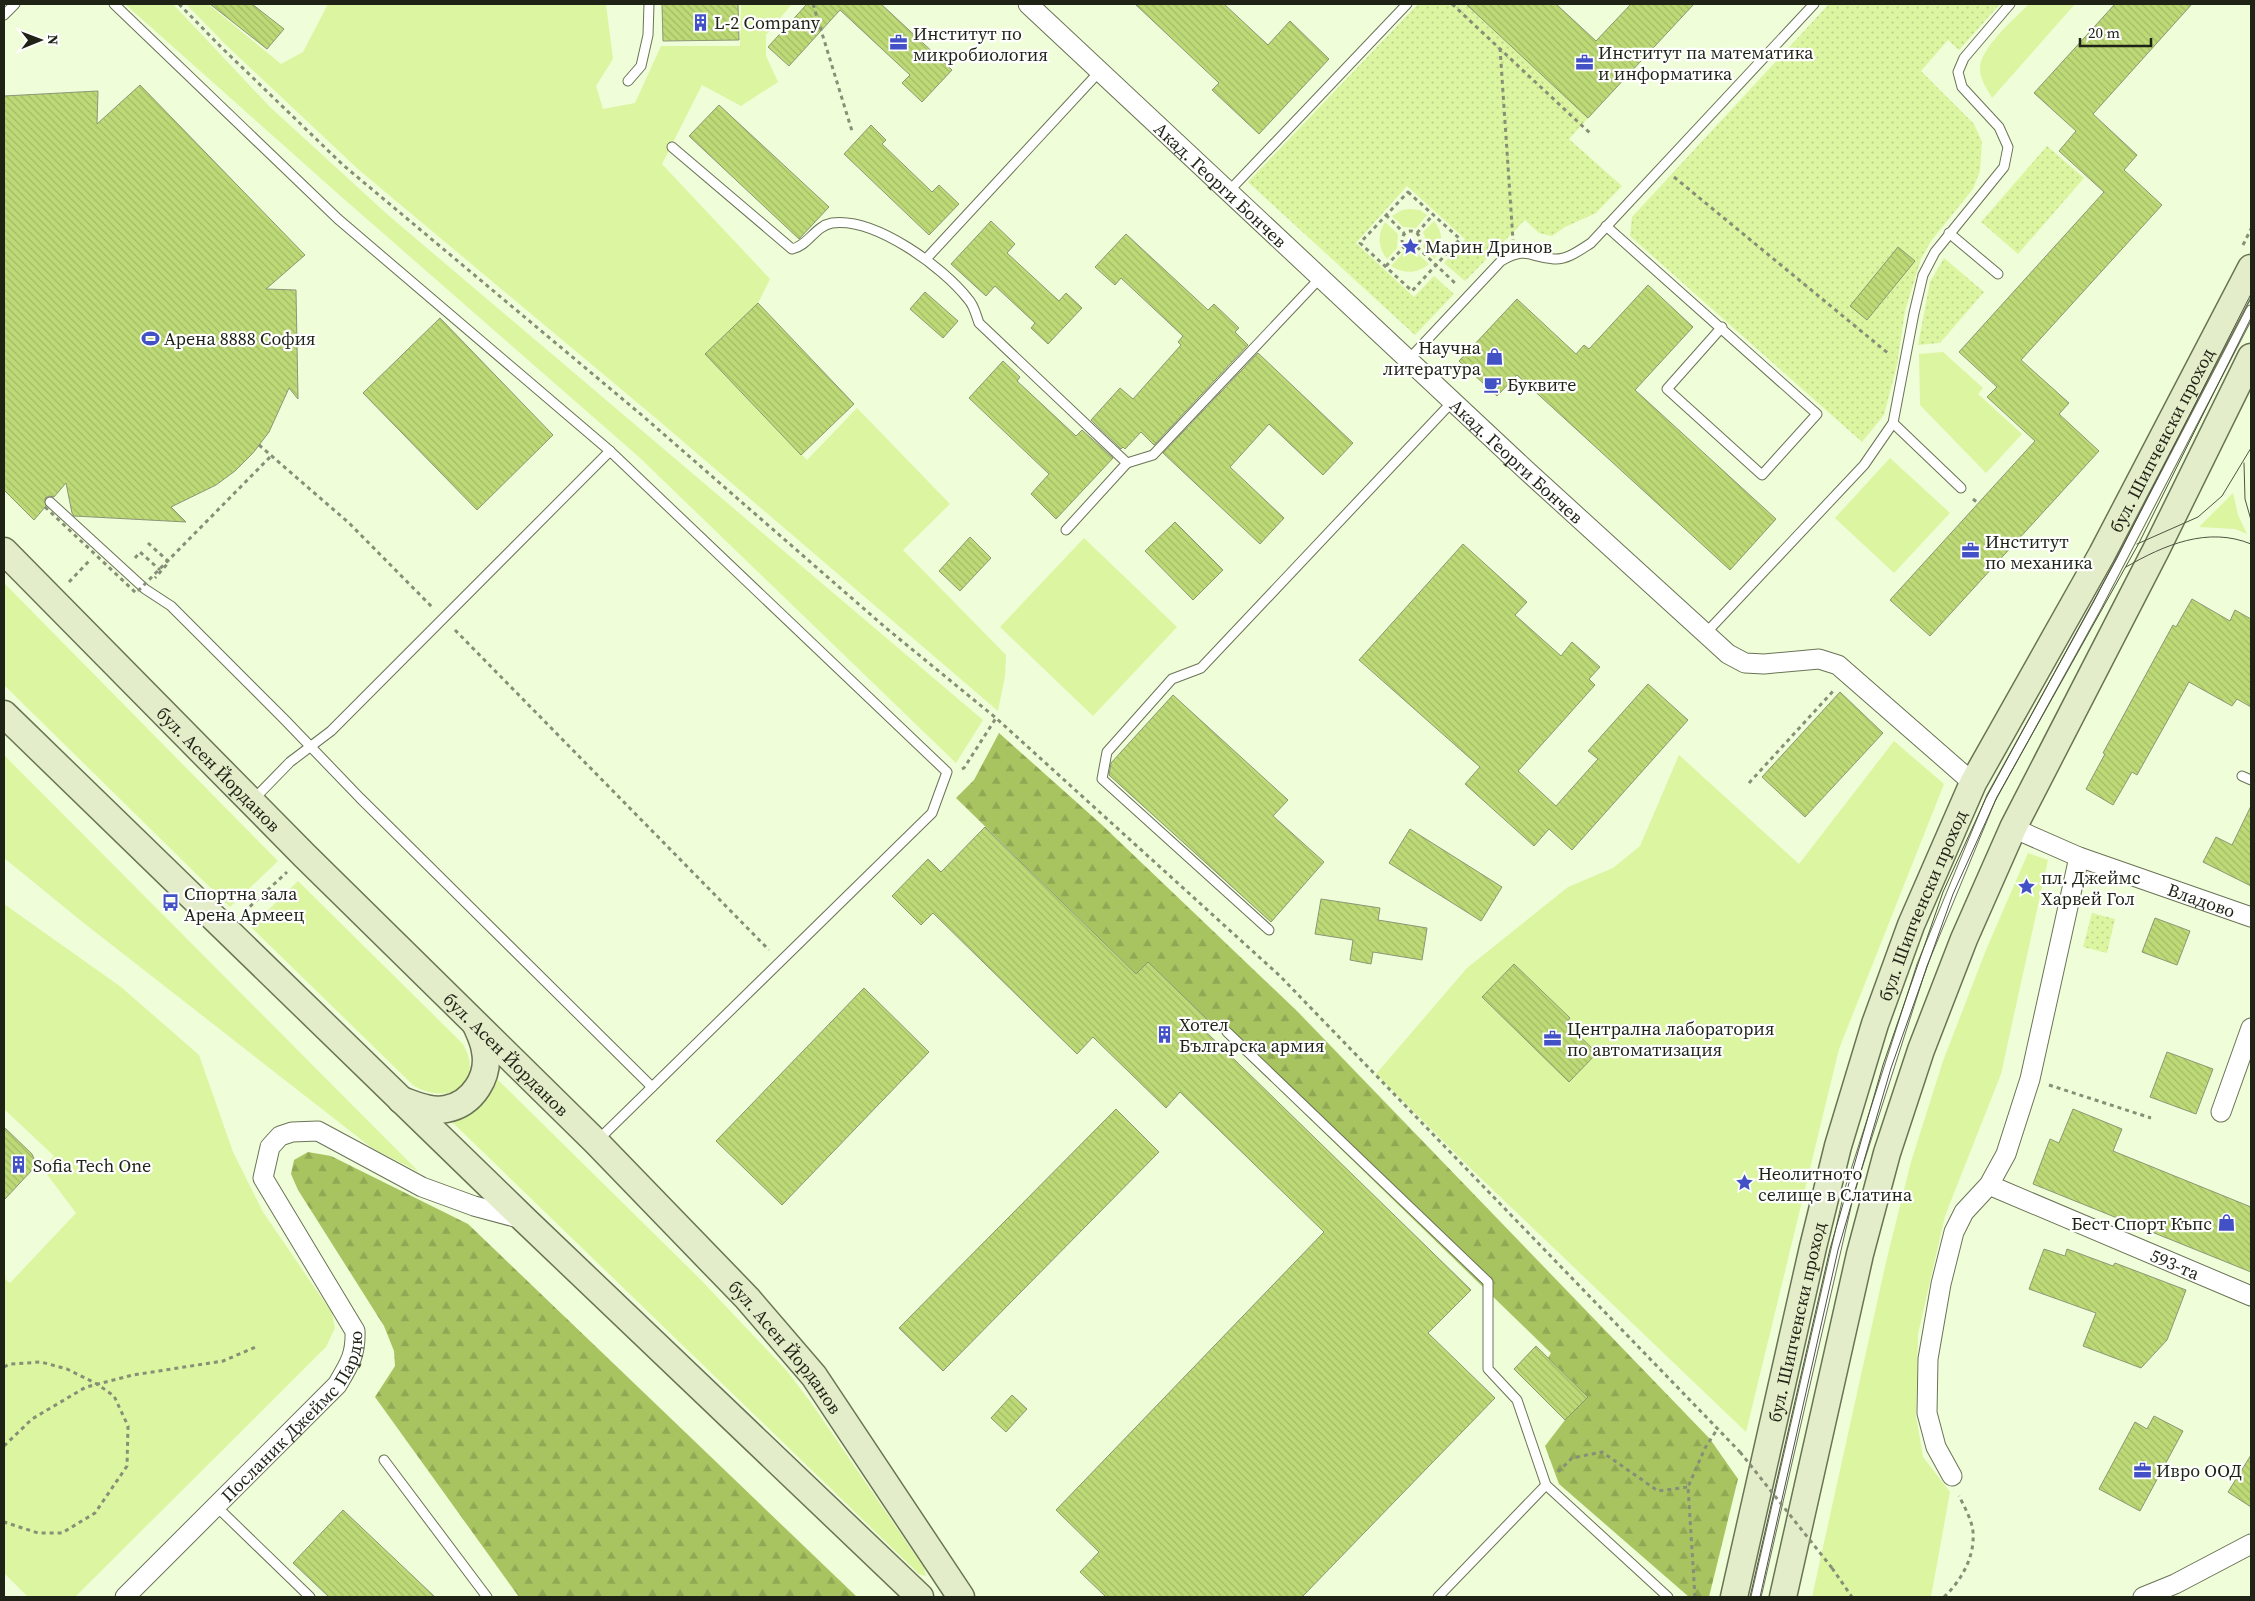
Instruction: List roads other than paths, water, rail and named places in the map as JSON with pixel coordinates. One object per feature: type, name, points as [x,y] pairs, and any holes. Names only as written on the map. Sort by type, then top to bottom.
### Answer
[{"type":"main road","name":"бул. Шипченски проход","points":[[1734,1597],[1813,1247],[1838,1146],[1874,1024],[1908,934],[1973,783],[2102,554],[2231,303],[2251,268]]},
{"type":"main road","points":[[1783,1597],[1860,1254],[1887,1153],[1921,1050],[1964,939],[2013,828],[2156,550],[2251,357]]},
{"type":"main road","name":"бул. Асен Йорданов","points":[[4,551],[252,802],[596,1142],[747,1298],[814,1376],[961,1597]]},
{"type":"main road","points":[[4,714],[401,1100],[483,1196],[525,1220],[920,1597]]},
{"type":"main road","points":[[401,1100],[420,1107],[446,1109],[465,1102],[473,1094],[480,1084],[486,1061],[482,1040],[474,1022]]},
{"type":"street","name":"Акад. Георги Бончев","points":[[1028,4],[1728,654],[1745,663],[1764,664],[1819,659],[1838,666],[1973,783]]},
{"type":"street","name":"Владово","points":[[2013,828],[2078,858],[2251,917]]},
{"type":"street","points":[[1952,1476],[1936,1447],[1927,1413],[1928,1359],[1941,1284],[1954,1232],[1964,1212],[1989,1185],[2006,1154],[2030,1079],[2078,858]]},
{"type":"street","points":[[2221,1112],[2251,1028]]},
{"type":"street","name":"Посланик Джеймс Пардю","points":[[125,1597],[337,1385],[350,1365],[356,1348],[356,1331],[263,1178],[270,1147],[280,1136],[286,1134],[318,1131],[422,1187],[483,1196]]},
{"type":"street","name":"593-та","points":[[1989,1185],[2251,1296]]},
{"type":"street","points":[[2143,1597],[2175,1584],[2251,1544]]},
{"type":"lane","points":[[4,15],[15,4]]},
{"type":"lane","points":[[114,4],[338,219],[610,451],[947,772],[932,813],[596,1142]]},
{"type":"lane","points":[[628,81],[641,66],[648,35],[649,4]]},
{"type":"lane","points":[[1229,191],[1406,4]]},
{"type":"lane","points":[[1409,359],[1500,261],[1514,253],[1528,252],[1556,259],[1573,254],[1591,243],[1814,4]]},
{"type":"lane","points":[[1705,634],[1864,465],[1893,423],[1923,275],[1935,252],[1949,233],[2004,167],[2008,147],[1999,128],[1962,87],[1958,72],[1964,58],[2010,4]]},
{"type":"lane","points":[[926,259],[1100,71]]},
{"type":"lane","points":[[672,147],[792,249],[799,247],[817,229],[832,223],[855,225],[892,238],[926,259],[970,300],[979,323],[1126,463]]},
{"type":"lane","points":[[1606,226],[1722,327],[1818,414],[1762,475],[1667,389],[1722,327]]},
{"type":"lane","points":[[1949,233],[1998,274]]},
{"type":"lane","points":[[1066,530],[1126,463],[1153,455],[1321,278]]},
{"type":"lane","points":[[1756,1597],[1850,1189],[1922,965],[1991,798],[2097,606],[2251,310]]},
{"type":"lane","points":[[1269,930],[1102,779],[1107,752],[1172,679],[1201,668],[1454,401]]},
{"type":"lane","points":[[1893,423],[1961,488]]},
{"type":"lane","points":[[252,802],[290,762],[331,731],[610,451]]},
{"type":"lane","points":[[47,504],[145,588],[171,606],[311,746],[360,798],[652,1087]]},
{"type":"lane","points":[[2242,776],[2251,780]]},
{"type":"lane","points":[[1227,1032],[1488,1282],[1488,1369],[1517,1400],[1546,1485],[1668,1597]]},
{"type":"lane","points":[[384,1460],[487,1597]]},
{"type":"lane","points":[[1438,1597],[1546,1485]]},
{"type":"lane","points":[[216,1506],[310,1597]]},
{"type":"tram line","points":[[1750,1597],[1830,1249],[1883,1065],[1943,892],[1986,798],[2117,558],[2251,294]]},
{"type":"tram line","points":[[1760,1597],[1838,1250],[1891,1068],[1953,894],[1997,797],[2139,543],[2251,318]]},
{"type":"tram line","points":[[2137,544],[2198,517],[2222,496],[2251,448]]},
{"type":"tram line","points":[[2244,463],[2245,499],[2251,520]]},
{"type":"tram line","points":[[2126,567],[2171,545],[2187,540],[2219,537],[2251,544]]},
{"type":"place","name":"L-2 Company","points":[[700,22]]},
{"type":"place","name":"Институт по микробиология","points":[[899,43]]},
{"type":"place","name":"Институт па математика и информатика","points":[[1584,62]]},
{"type":"place","name":"Марин Дринов","points":[[1411,246]]},
{"type":"place","name":"Арена 8888 София","points":[[150,338]]},
{"type":"place","name":"Научна литература","points":[[1495,357]]},
{"type":"place","name":"Буквите","points":[[1493,384]]},
{"type":"place","name":"Институт по механика","points":[[1971,551]]},
{"type":"place","name":"пл. Джеймс Харвей Гол","points":[[2027,887]]},
{"type":"place","name":"Спортна зала Арена Армеец","points":[[170,903]]},
{"type":"place","name":"Хотел Българска армия","points":[[1165,1034]]},
{"type":"place","name":"Централна лаборатория по автоматизация","points":[[1553,1038]]},
{"type":"place","name":"Sofia Tech One","points":[[19,1165]]},
{"type":"place","name":"Неолитното селище в Слатина","points":[[1744,1183]]},
{"type":"place","name":"Бест Спорт Къпс","points":[[2226,1223]]},
{"type":"place","name":"Ивро ООД","points":[[2142,1470]]}]
